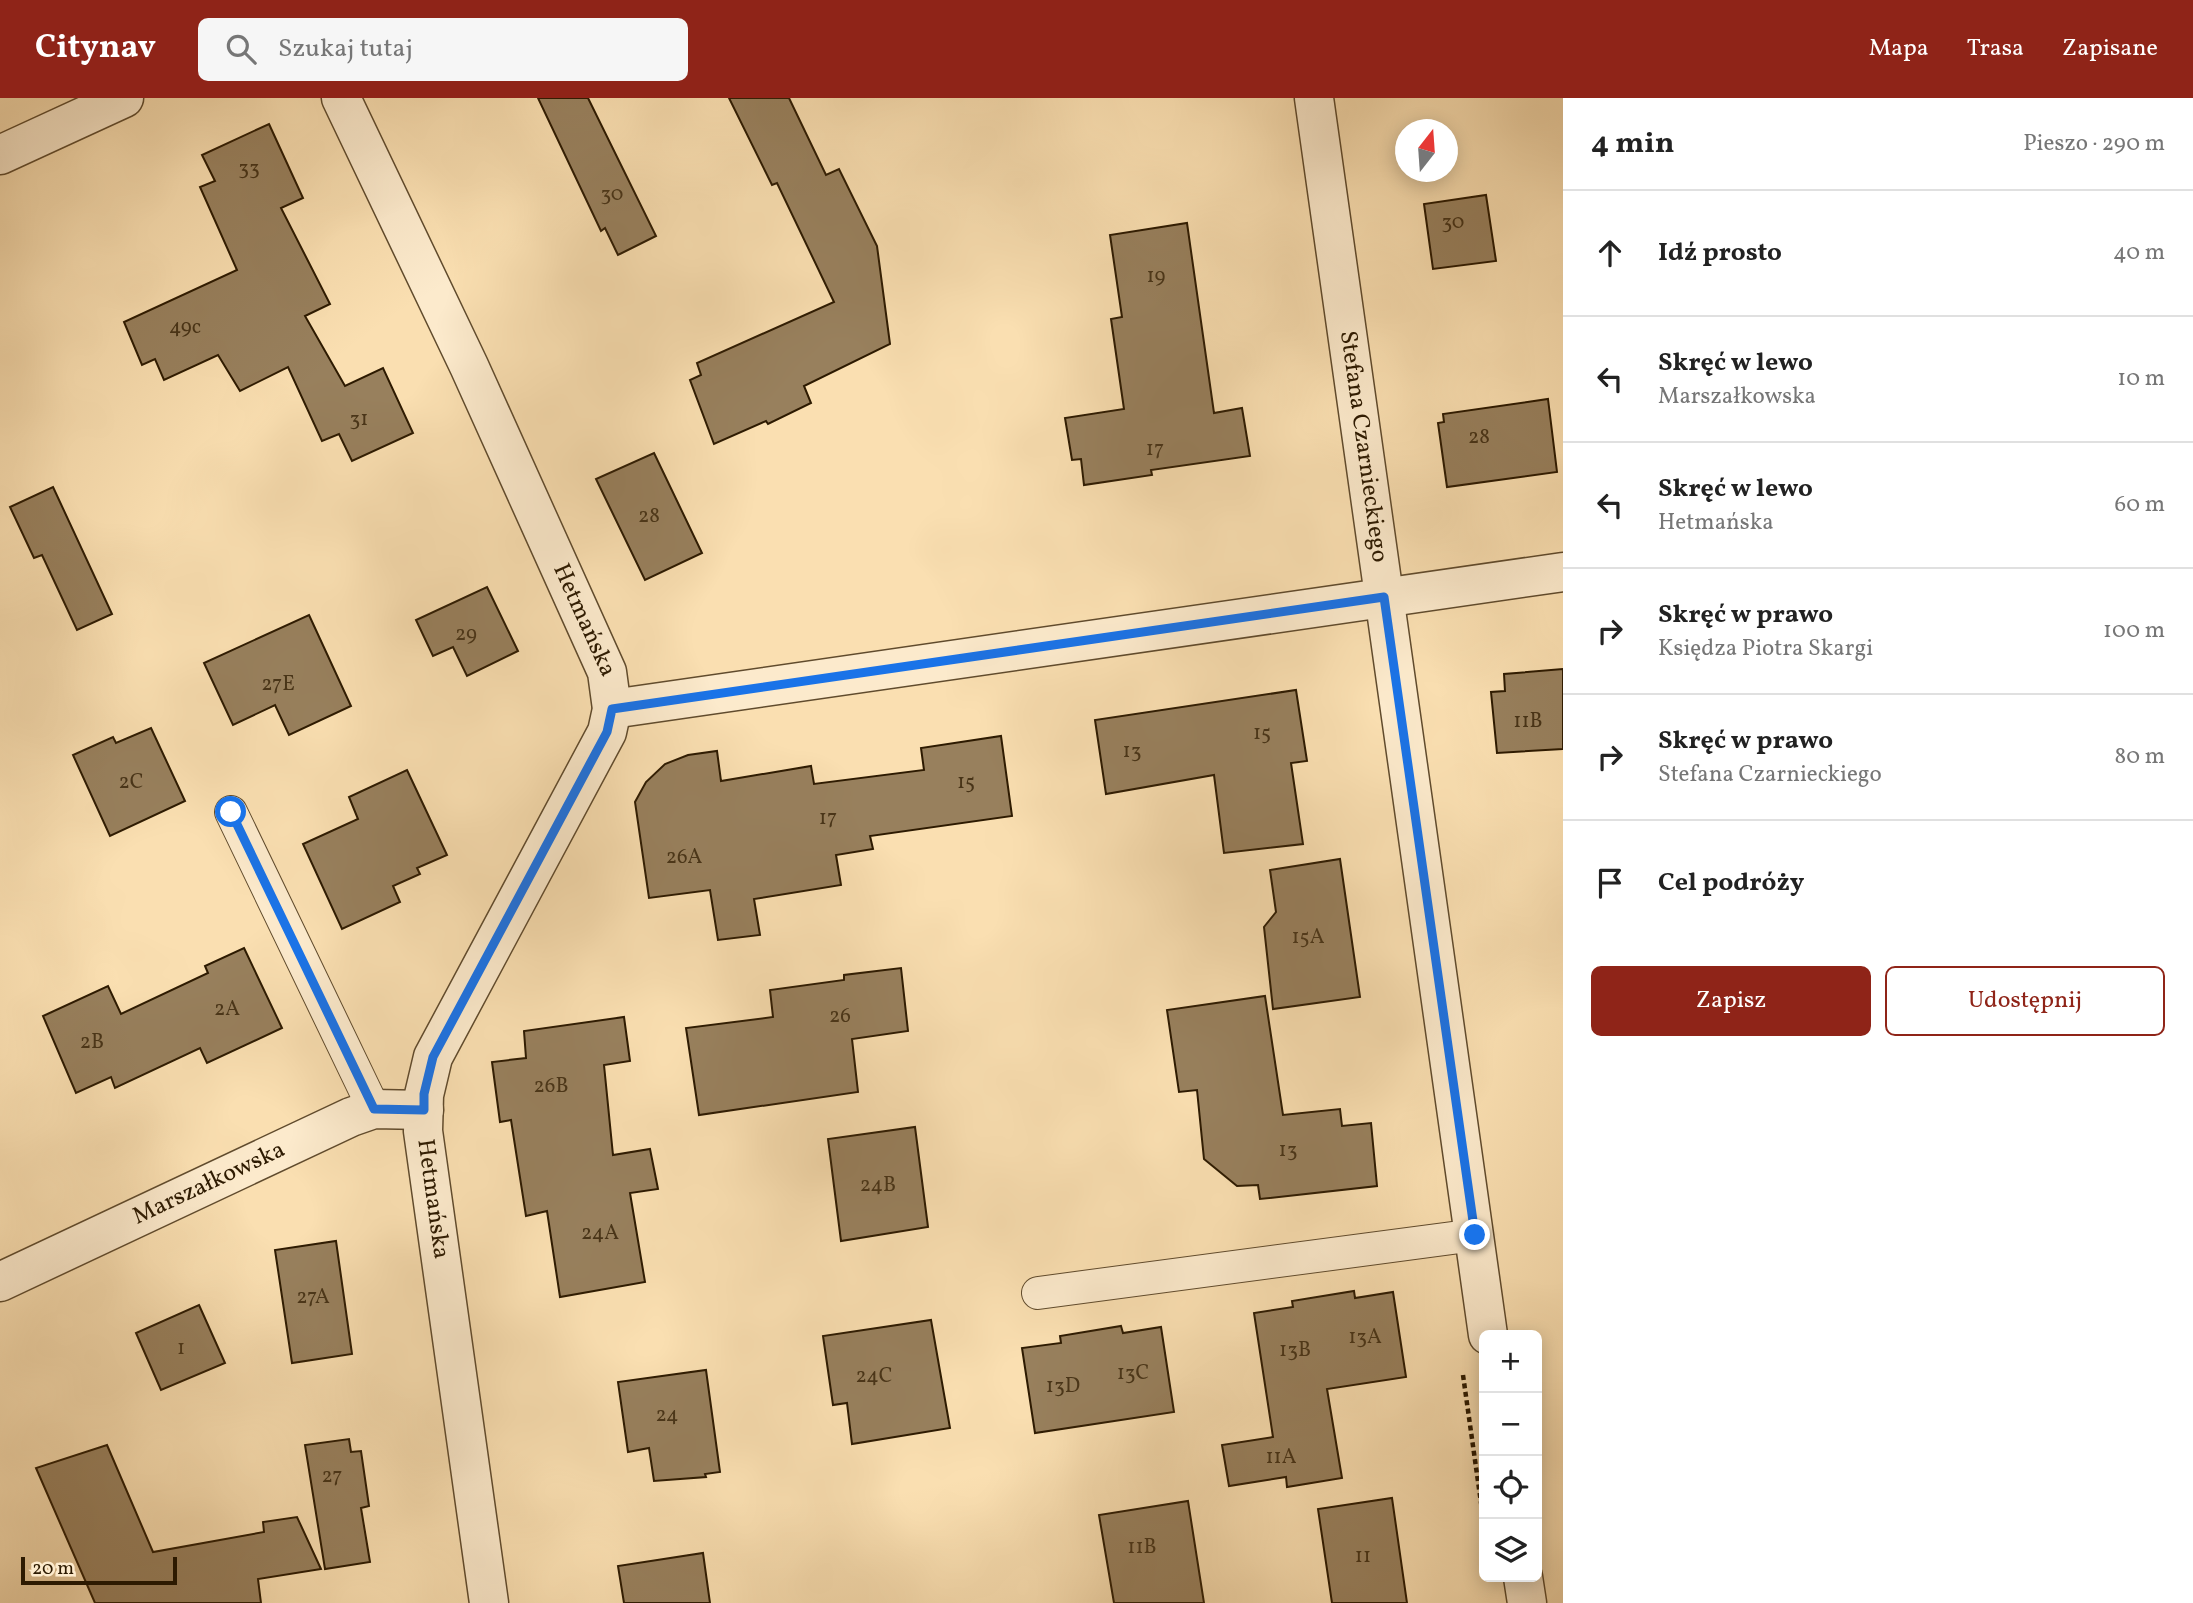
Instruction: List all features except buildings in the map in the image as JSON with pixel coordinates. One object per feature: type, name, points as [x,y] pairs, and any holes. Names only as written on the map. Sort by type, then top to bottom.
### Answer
[{"type":"street","points":[[0,155],[124,98]]},
{"type":"street","name":"Hetmańska","points":[[341,98],[469,366],[607,672],[612,709],[607,732],[433,1057],[424,1094],[423,1131],[489,1603]]},
{"type":"street","name":"Stefana Czarnieckiego","points":[[1314,98],[1487,1330]]},
{"type":"street","points":[[612,709],[1563,572]]},
{"type":"street","name":"Marszałkowska","points":[[0,1282],[339,1123],[374,1109],[424,1110]]},
{"type":"street","points":[[1524,1582],[1527,1603]]},
{"type":"lane","points":[[231,812],[374,1109]]},
{"type":"lane","points":[[1038,1293],[1475,1235]]},
{"type":"route","points":[[231,812],[374,1109],[424,1110],[424,1094],[433,1057],[607,732],[612,709],[1384,597],[1475,1235]]}]
